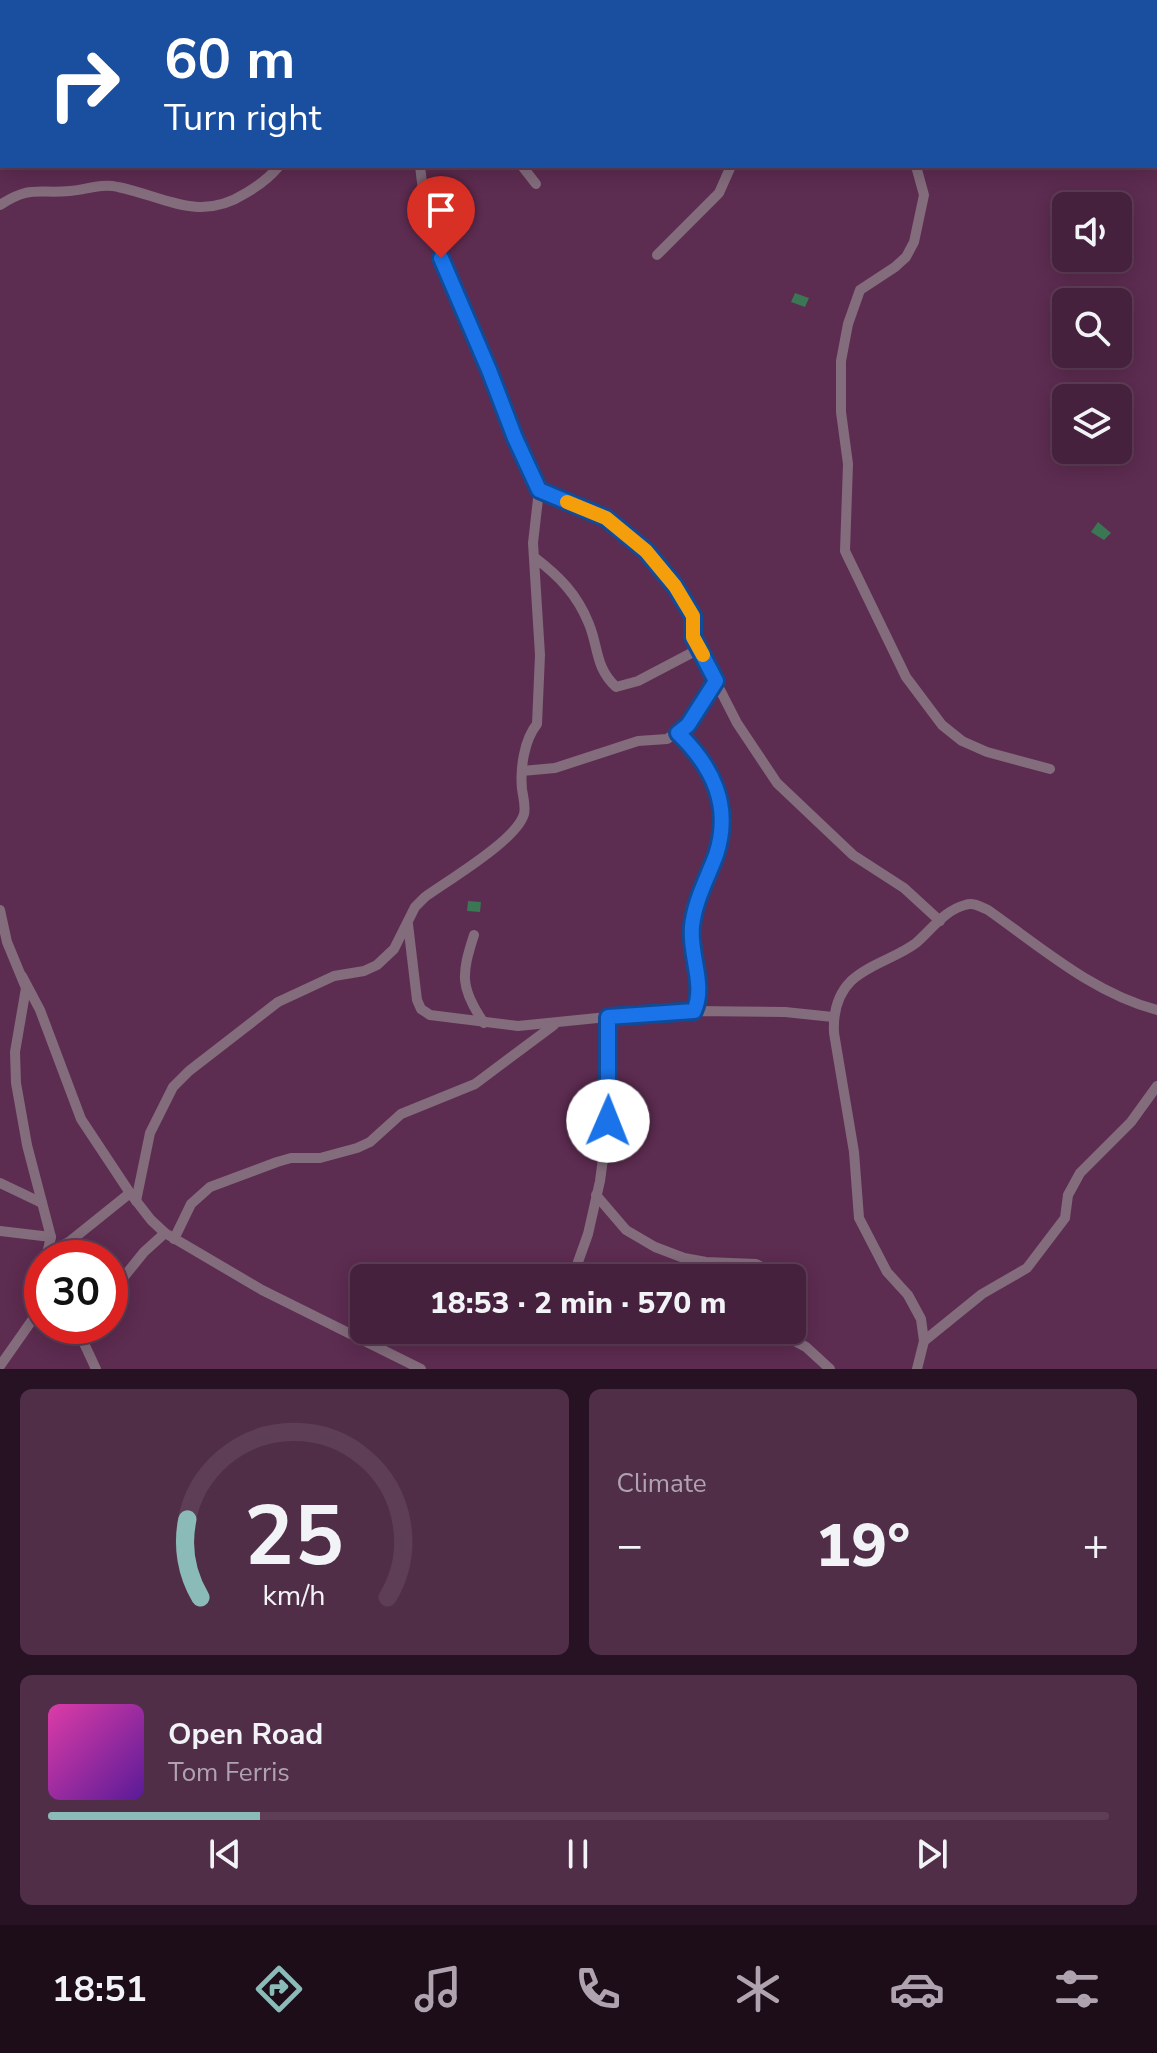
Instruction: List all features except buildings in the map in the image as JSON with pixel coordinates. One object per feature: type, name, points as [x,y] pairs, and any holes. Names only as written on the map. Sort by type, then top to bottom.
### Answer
[{"type":"street","points":[[0,205],[33,190],[73,191],[108,185],[165,201],[210,208],[227,205],[277,168]]},
{"type":"street","points":[[70,1240],[133,1197],[150,1133],[173,1087],[189,1071],[278,1002],[334,976],[364,971],[377,965],[394,949],[408,919],[425,897],[479,859],[519,823],[525,807],[522,771],[530,733],[537,724],[540,655],[533,543],[539,490],[451,287],[424,199],[420,168]]},
{"type":"street","points":[[524,168],[536,184]]},
{"type":"street","points":[[657,255],[719,193],[730,168]]},
{"type":"street","points":[[917,168],[924,195],[914,242],[906,257],[895,267],[860,290],[848,324],[841,361],[841,412],[848,464],[845,551],[906,677],[942,725],[962,741],[987,752],[1050,769]]},
{"type":"street","points":[[0,191],[13,197]]},
{"type":"street","points":[[539,490],[606,518],[646,551],[675,586],[693,616],[693,637],[699,649],[757,756],[777,783],[853,855],[904,888],[940,921]]},
{"type":"street","points":[[534,557],[568,585],[590,625],[600,667],[616,687],[638,681],[699,649]]},
{"type":"street","points":[[522,771],[555,768],[628,744],[667,739],[688,725],[716,681]]},
{"type":"street","points":[[678,733],[696,750],[720,794],[719,842],[696,906],[692,927],[693,959],[699,989],[694,1011]]},
{"type":"street","points":[[917,1369],[924,1341],[921,1319],[914,1304],[874,1251],[859,1218],[854,1152],[833,1017],[836,1004],[851,982],[915,943],[964,905],[974,904],[988,910],[1088,981],[1111,994],[1157,1010]]},
{"type":"street","points":[[0,910],[7,942],[40,1010],[81,1119],[133,1197],[169,1236],[262,1290],[421,1369]]},
{"type":"street","points":[[408,919],[421,1009],[430,1015],[518,1026],[694,1011],[785,1012],[833,1017]]},
{"type":"street","points":[[474,935],[464,982],[470,1002],[484,1023]]},
{"type":"street","points":[[22,976],[26,988],[15,1052],[16,1083],[27,1145],[50,1240]]},
{"type":"street","points":[[578,1264],[588,1234],[608,1121],[608,1017]]},
{"type":"street","points":[[128,1272],[144,1252],[169,1236],[191,1204],[210,1187],[277,1162],[341,1155],[370,1142],[401,1114],[475,1084],[556,1023]]},
{"type":"street","points":[[924,1341],[982,1294],[1027,1268],[1065,1218],[1068,1195],[1080,1173],[1131,1122],[1157,1086]]},
{"type":"street","points":[[0,1183],[42,1203]]},
{"type":"street","points":[[596,1195],[616,1220],[637,1238],[684,1258],[756,1264]]},
{"type":"street","points":[[0,1231],[51,1237]]},
{"type":"street","points":[[0,1366],[4,1354],[24,1329]]},
{"type":"street","points":[[86,1344],[96,1369]]},
{"type":"street","points":[[800,1344],[830,1369]]},
{"type":"slow traffic","points":[[567,502],[606,518],[646,551],[675,586],[693,616],[693,637],[703,655]]},
{"type":"route","points":[[441,258],[539,490],[606,518],[646,551],[675,586],[693,616],[693,637],[716,681],[697,713],[678,733],[696,750],[720,794],[721,834],[696,906],[692,927],[691,946],[699,989],[698,1002],[694,1011],[608,1017],[608,1121]]}]
